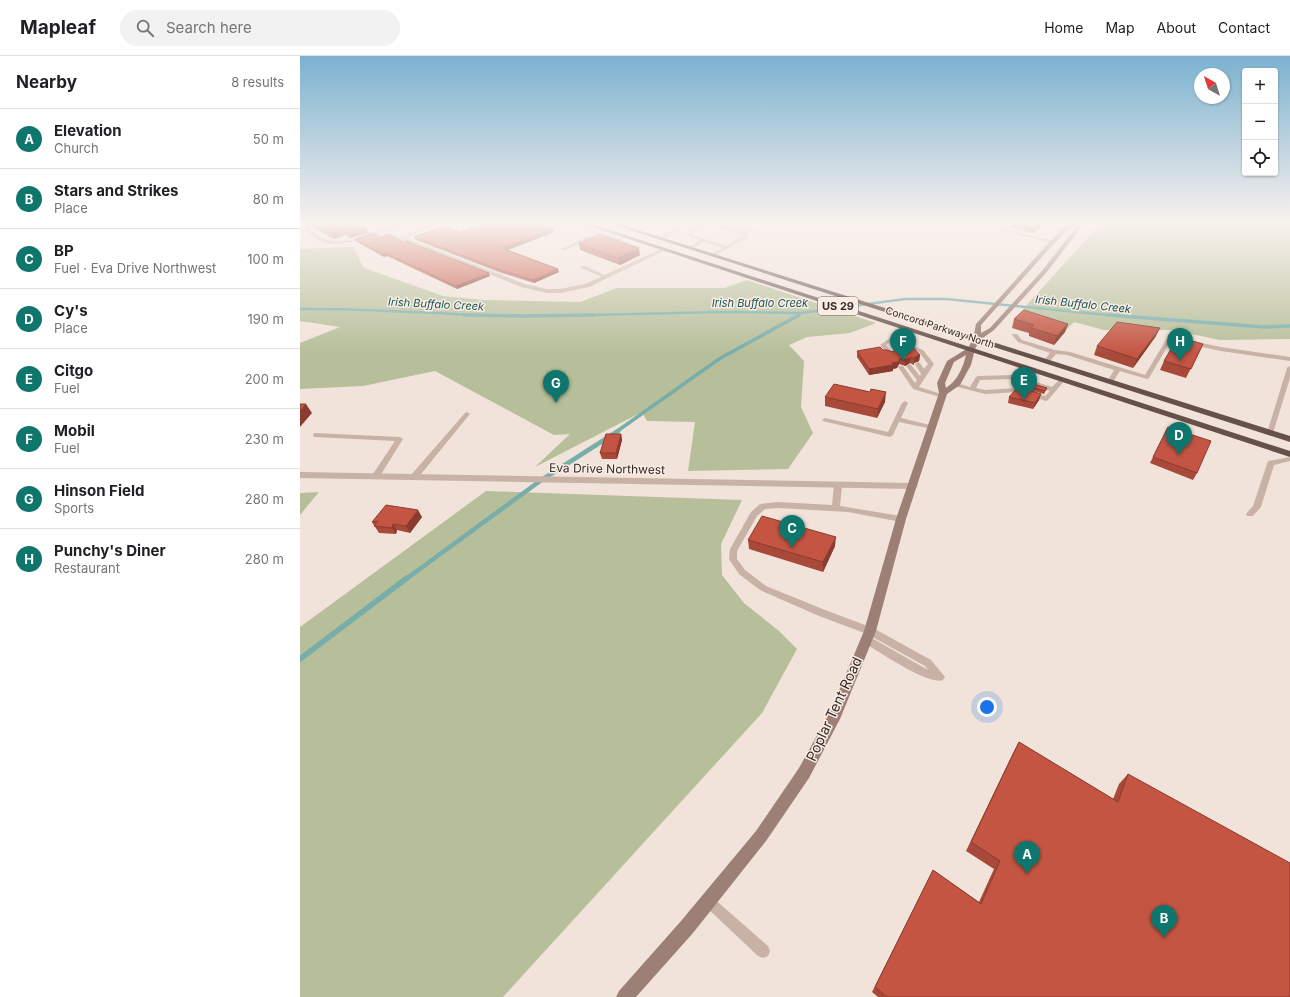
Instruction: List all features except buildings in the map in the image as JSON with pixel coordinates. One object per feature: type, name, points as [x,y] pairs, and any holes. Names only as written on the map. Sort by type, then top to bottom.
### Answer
[{"type":"highway","name":"Concord Parkway North","points":[[718,267],[1290,454]]},
{"type":"highway","points":[[735,267],[760,275],[804,284]]},
{"type":"highway","name":"Concord Parkway North","points":[[750,267],[1290,440]]},
{"type":"highway","points":[[1065,380],[1106,388],[1246,430],[1270,433]]},
{"type":"highway","points":[[1263,446],[1274,444],[1290,447]]},
{"type":"main road","points":[[977,339],[978,324],[1030,267]]},
{"type":"main road","points":[[942,394],[956,384],[967,365],[971,349],[977,339],[992,329],[1026,292],[1042,267]]},
{"type":"main road","points":[[1032,283],[1048,267]]},
{"type":"main road","name":"Poplar Tent Road","points":[[625,997],[708,901],[761,836],[804,773],[835,715],[868,635],[901,519],[942,394],[941,383],[951,361],[971,349]]},
{"type":"street","points":[[474,267],[535,290],[560,292],[587,286],[628,267]]},
{"type":"street","name":"Eva Drive Northwest","points":[[300,475],[913,486]]},
{"type":"lane","points":[[583,268],[607,277]]},
{"type":"lane","points":[[890,341],[908,328]]},
{"type":"lane","points":[[1015,335],[1020,341],[1054,352],[1068,353],[1147,377],[1168,341],[1173,339],[1221,349],[1290,359]]},
{"type":"lane","points":[[890,341],[908,352]]},
{"type":"lane","points":[[890,341],[893,352]]},
{"type":"lane","points":[[890,341],[921,351],[931,364],[915,388]]},
{"type":"lane","points":[[1046,362],[1054,352]]},
{"type":"lane","points":[[918,364],[924,374]]},
{"type":"lane","points":[[909,366],[920,380]]},
{"type":"lane","points":[[901,367],[915,388],[942,394]]},
{"type":"lane","points":[[1270,433],[1290,368]]},
{"type":"lane","points":[[1110,382],[1118,369]]},
{"type":"lane","points":[[972,389],[978,378],[1014,377],[1054,390]]},
{"type":"lane","points":[[1014,377],[1014,390]]},
{"type":"lane","points":[[956,384],[985,392],[1018,390],[1046,399],[1065,380]]},
{"type":"lane","points":[[825,420],[890,436],[905,403]]},
{"type":"lane","points":[[414,478],[467,414]]},
{"type":"lane","points":[[897,419],[932,427]]},
{"type":"lane","points":[[316,435],[400,439],[375,477]]},
{"type":"lane","points":[[1250,514],[1257,507],[1271,463],[1290,459]]},
{"type":"lane","points":[[836,508],[838,485]]},
{"type":"lane","points":[[868,635],[924,673],[940,677],[928,663],[815,610],[763,588],[742,572],[733,559],[733,551],[754,514],[763,506],[778,505],[836,508],[901,519]]},
{"type":"lane","points":[[708,901],[763,951]]},
{"type":"green space","points":[[300,267],[363,267],[443,296],[483,300],[580,302],[617,288],[724,288],[747,280],[876,323],[850,333],[807,337],[789,345],[804,361],[801,407],[813,433],[788,469],[688,471],[695,422],[647,421],[642,412],[535,467],[570,434],[554,435],[435,371],[363,386],[300,389],[300,343],[340,327],[300,321]]},
{"type":"green space","points":[[1061,267],[1290,267],[1290,339],[1220,340],[1172,330],[1104,330],[1074,322],[1065,331],[1016,317]]},
{"type":"green space","points":[[486,491],[742,500],[721,544],[722,575],[744,603],[779,631],[797,649],[762,713],[503,997],[300,997],[300,627]]},
{"type":"green space","points":[[319,492],[300,515],[300,493]]},
{"type":"waterway","name":"Irish Buffalo Creek","points":[[578,315],[724,312],[801,313],[905,299],[946,299],[1117,316]]},
{"type":"waterway","name":"Irish Buffalo Creek","points":[[300,309],[376,310],[494,316]]},
{"type":"waterway","name":"Irish Buffalo Creek","points":[[464,315],[494,316]]},
{"type":"waterway","name":"Irish Buffalo Creek","points":[[494,316],[578,315]]},
{"type":"waterway","name":"Irish Buffalo Creek","points":[[542,316],[578,315]]},
{"type":"waterway","name":"Irish Buffalo Creek","points":[[578,315],[593,315]]},
{"type":"waterway","points":[[616,432],[719,359],[799,315]]},
{"type":"waterway","name":"Irish Buffalo Creek","points":[[1108,315],[1264,327],[1290,326]]},
{"type":"waterway","name":"Irish Buffalo Creek","points":[[494,316],[504,316]]},
{"type":"waterway","points":[[406,579],[540,481],[618,431]]},
{"type":"waterway","points":[[300,659],[407,578]]},
{"type":"place","name":"Mobil","points":[[903,361]]},
{"type":"place","name":"Punchy's Diner","points":[[1180,361]]},
{"type":"place","name":"Citgo","points":[[1024,400]]},
{"type":"place","name":"Hinson Field","points":[[556,403]]},
{"type":"place","name":"Cy's","points":[[1179,455]]},
{"type":"place","name":"BP","points":[[792,548]]},
{"type":"place","name":"Elevation","points":[[1027,874]]},
{"type":"place","name":"Stars and Strikes","points":[[1164,938]]}]
